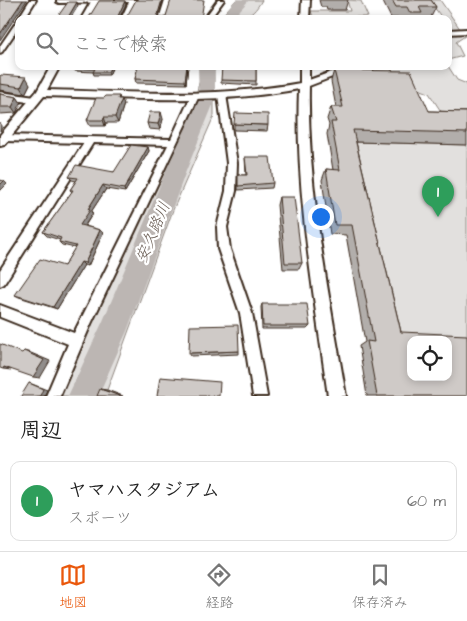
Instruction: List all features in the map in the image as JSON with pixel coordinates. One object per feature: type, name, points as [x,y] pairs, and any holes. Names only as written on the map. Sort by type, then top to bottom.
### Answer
[{"type":"street","points":[[24,15],[33,0]]},
{"type":"street","points":[[59,0],[128,0]]},
{"type":"street","points":[[126,15],[132,0]]},
{"type":"street","points":[[163,15],[168,0]]},
{"type":"street","points":[[210,15],[221,0]]},
{"type":"street","points":[[305,15],[306,0]]},
{"type":"street","points":[[86,15],[95,1]]},
{"type":"street","points":[[0,51],[15,28]]},
{"type":"street","points":[[452,32],[467,30]]},
{"type":"street","points":[[2,140],[38,96],[54,70]]},
{"type":"street","points":[[305,70],[304,138],[310,203],[338,396]]},
{"type":"street","points":[[0,95],[219,95],[262,93],[304,85],[346,70]]},
{"type":"street","points":[[53,396],[75,340],[198,95]]},
{"type":"street","points":[[219,95],[232,163],[231,191],[222,227],[224,249],[246,313],[260,396]]},
{"type":"street","points":[[2,140],[174,142]]},
{"type":"street","points":[[0,280],[91,140]]},
{"type":"street","points":[[0,312],[75,340]]},
{"type":"shaded area","points":[[236,0],[262,0],[258,7],[249,15],[223,15]]},
{"type":"shaded area","points":[[347,0],[361,1],[367,15],[312,15],[311,11],[350,11]]},
{"type":"shaded area","points":[[429,0],[440,0],[450,15],[440,15]]},
{"type":"shaded area","points":[[452,17],[465,36],[456,42],[463,56],[452,59]]},
{"type":"shaded area","points":[[202,70],[215,70],[214,116],[173,210],[107,390],[104,396],[56,396],[197,91]]},
{"type":"shaded area","points":[[392,70],[451,70],[457,80],[467,84],[467,112],[442,113],[429,93],[396,80]]},
{"type":"shaded area","points":[[351,142],[467,145],[467,340],[452,339],[452,336],[396,337]]},
{"type":"building","points":[[0,0],[23,0],[0,34]]},
{"type":"building","points":[[136,0],[162,0],[158,15],[128,15]]},
{"type":"building","points":[[171,0],[204,0],[202,15],[166,15]]},
{"type":"building","points":[[392,0],[431,0],[436,7],[419,7],[422,13],[410,13],[407,7],[396,7]]},
{"type":"building","points":[[99,1],[125,1],[118,15],[90,15]]},
{"type":"building","points":[[68,2],[77,2],[69,15],[59,15]]},
{"type":"building","points":[[94,70],[109,70],[108,72],[93,72]]},
{"type":"building","points":[[137,70],[186,70],[185,81],[135,79]]},
{"type":"building","points":[[222,70],[256,70],[256,81],[221,80]]},
{"type":"building","points":[[334,70],[411,71],[429,111],[467,112],[467,133],[353,130],[401,332],[467,335],[467,396],[377,396],[367,341],[374,342],[352,225],[335,225],[326,169],[340,170],[331,122],[336,122],[331,107],[343,107]]},
{"type":"building","points":[[1,75],[26,77],[21,87],[0,84]]},
{"type":"building","points":[[0,94],[17,97],[12,107],[0,107]]},
{"type":"building","points":[[106,96],[119,96],[118,99],[122,99],[115,117],[104,117],[103,120],[87,120],[96,98],[104,98]]},
{"type":"building","points":[[150,112],[161,112],[158,124],[147,123]]},
{"type":"building","points":[[235,113],[268,114],[268,125],[234,124]]},
{"type":"building","points":[[131,145],[148,147],[124,189],[103,185],[88,209],[90,210],[80,225],[100,230],[85,263],[81,262],[53,307],[15,295],[40,259],[64,266],[76,246],[59,242],[61,238],[43,232],[73,190],[70,190],[78,178],[69,177],[76,165],[114,172]]},
{"type":"building","points":[[245,157],[270,157],[273,183],[238,186],[238,175],[247,175]]},
{"type":"building","points":[[279,197],[294,197],[302,263],[285,263]]},
{"type":"building","points":[[262,304],[307,304],[310,326],[263,326]]},
{"type":"building","points":[[238,325],[239,351],[189,353],[190,326]]},
{"type":"building","points":[[0,344],[22,353],[24,351],[44,360],[33,377],[4,367],[3,369],[0,368]]},
{"type":"building","points":[[160,377],[220,382],[219,396],[157,396]]},
{"type":"building","points":[[29,383],[43,389],[40,396],[21,396]]},
{"type":"building","points":[[100,389],[120,396],[97,396]]},
{"type":"waterway","name":"安久路川","points":[[229,15],[243,0]]},
{"type":"waterway","name":"安久路川","points":[[83,396],[113,331],[176,171],[207,100],[206,70]]},
{"type":"place","name":"ヤマハスタジアム","points":[[438,217]]}]
